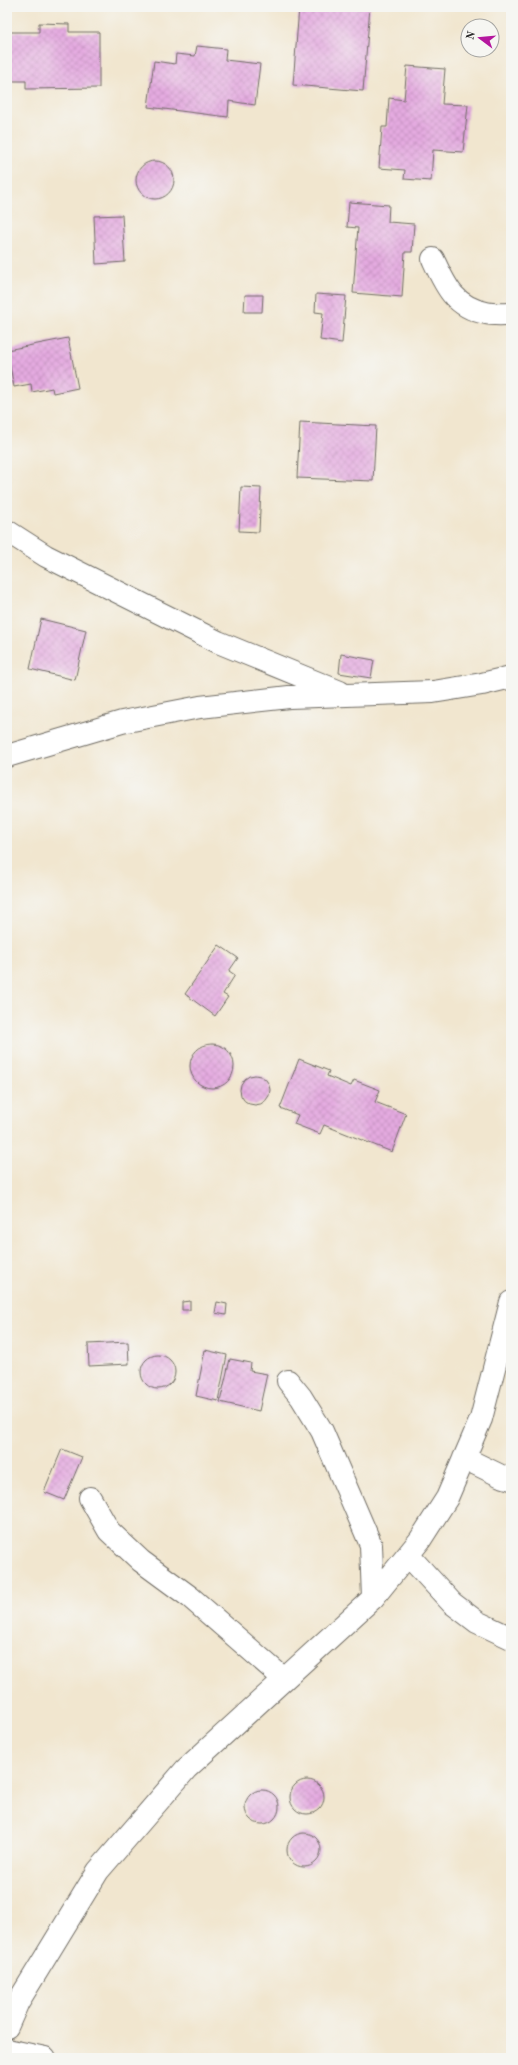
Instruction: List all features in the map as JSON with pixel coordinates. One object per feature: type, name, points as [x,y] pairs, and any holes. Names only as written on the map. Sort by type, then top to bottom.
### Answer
[{"type":"street","points":[[433,259],[447,288],[459,302],[486,314],[511,314]]},
{"type":"street","points":[[7,531],[46,556],[218,642],[346,694]]},
{"type":"street","points":[[7,756],[122,722],[200,707],[289,697],[433,692],[482,684],[511,677]]},
{"type":"street","points":[[7,2027],[18,2002],[98,1871],[186,1769],[373,1598],[420,1540],[447,1498],[481,1419],[511,1302]]},
{"type":"street","points":[[288,1381],[301,1397],[322,1431],[371,1545],[373,1598]]},
{"type":"street","points":[[464,1458],[501,1476],[511,1479]]},
{"type":"street","points":[[90,1498],[109,1532],[141,1561],[190,1597],[284,1679]]},
{"type":"street","points":[[408,1555],[452,1603],[477,1622],[511,1638]]},
{"type":"street","points":[[7,2050],[45,2058]]},
{"type":"building","points":[[299,7],[370,7],[363,91],[293,85]]},
{"type":"building","points":[[39,23],[69,24],[69,32],[99,32],[99,88],[26,89],[26,81],[7,81],[7,32],[39,32]]},
{"type":"building","points":[[197,46],[226,49],[225,60],[260,64],[255,105],[229,101],[228,117],[148,107],[154,61],[175,64],[176,54],[195,56]]},
{"type":"building","points":[[407,66],[445,69],[442,104],[468,105],[463,152],[433,150],[431,181],[404,179],[405,170],[379,168],[382,127],[387,127],[389,98],[404,100]]},
{"type":"building","points":[[151,161],[159,161],[169,166],[173,173],[173,187],[169,194],[159,199],[151,199],[141,194],[139,191],[136,184],[136,176],[141,166],[144,164]]},
{"type":"building","points":[[349,202],[389,205],[388,222],[414,224],[412,252],[405,252],[402,297],[353,293],[358,228],[347,227]]},
{"type":"building","points":[[122,215],[125,262],[96,264],[94,216]]},
{"type":"building","points":[[316,294],[346,296],[342,343],[320,340],[323,313],[315,312]]},
{"type":"building","points":[[245,295],[263,295],[262,312],[244,312]]},
{"type":"building","points":[[68,338],[78,388],[53,393],[52,388],[32,392],[31,384],[14,387],[7,350]]},
{"type":"building","points":[[300,422],[376,426],[373,481],[297,478]]},
{"type":"building","points":[[241,487],[261,488],[259,532],[239,531]]},
{"type":"building","points":[[41,619],[86,630],[75,680],[30,669]]},
{"type":"building","points":[[341,654],[374,660],[371,678],[339,673]]},
{"type":"building","points":[[219,945],[238,958],[229,971],[235,975],[223,994],[228,997],[215,1016],[185,994]]},
{"type":"building","points":[[212,1044],[224,1048],[230,1054],[234,1066],[230,1078],[224,1084],[212,1088],[200,1084],[194,1078],[190,1066],[194,1054],[200,1048]]},
{"type":"building","points":[[299,1059],[329,1071],[327,1076],[351,1086],[354,1080],[380,1090],[375,1102],[406,1114],[392,1152],[324,1125],[320,1134],[294,1124],[298,1115],[280,1108]]},
{"type":"building","points":[[255,1075],[266,1079],[270,1090],[266,1101],[255,1105],[244,1101],[240,1090],[244,1079]]},
{"type":"building","points":[[190,1301],[190,1310],[182,1310],[182,1302]]},
{"type":"building","points":[[217,1302],[227,1304],[226,1315],[215,1313]]},
{"type":"building","points":[[128,1342],[129,1364],[89,1366],[88,1344]]},
{"type":"building","points":[[205,1350],[227,1355],[218,1401],[196,1396]]},
{"type":"building","points":[[155,1355],[161,1355],[170,1360],[174,1366],[174,1378],[170,1384],[161,1389],[155,1389],[146,1384],[141,1375],[141,1369],[146,1360]]},
{"type":"building","points":[[230,1359],[251,1363],[250,1371],[267,1374],[259,1411],[220,1402]]},
{"type":"building","points":[[62,1449],[82,1457],[64,1500],[44,1492]]},
{"type":"building","points":[[304,1780],[310,1780],[319,1785],[323,1791],[323,1803],[319,1809],[310,1814],[304,1814],[295,1809],[290,1800],[290,1794],[295,1785]]},
{"type":"building","points":[[259,1790],[265,1790],[274,1795],[278,1801],[278,1813],[274,1819],[265,1824],[259,1824],[250,1819],[245,1810],[245,1804],[250,1795]]},
{"type":"building","points":[[301,1833],[307,1833],[316,1838],[320,1844],[320,1856],[316,1862],[307,1867],[301,1867],[292,1862],[287,1853],[287,1847],[292,1838]]}]
